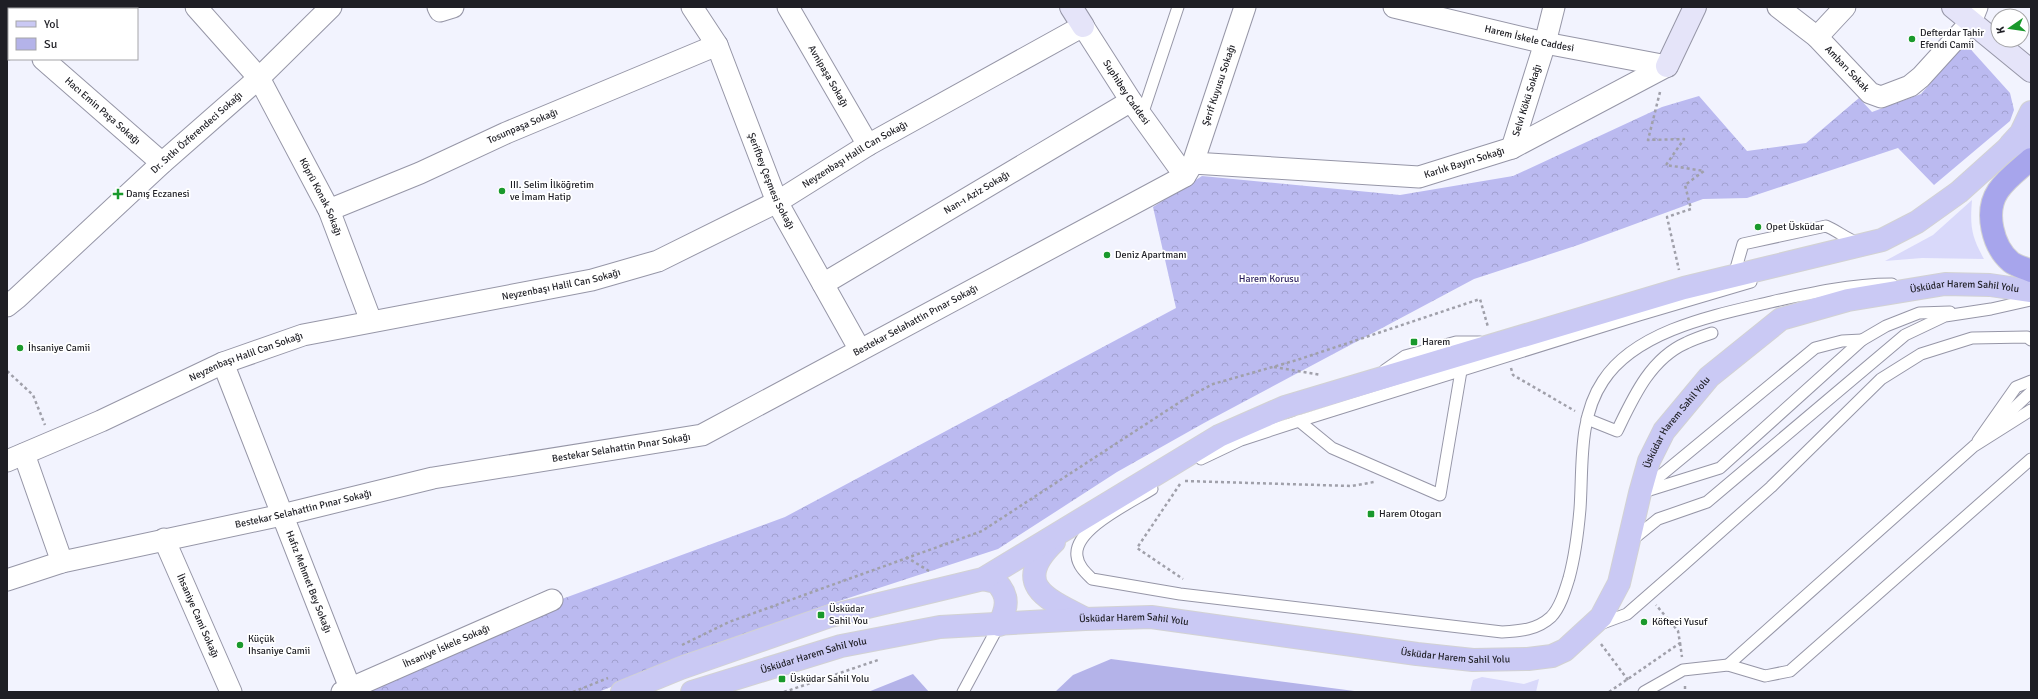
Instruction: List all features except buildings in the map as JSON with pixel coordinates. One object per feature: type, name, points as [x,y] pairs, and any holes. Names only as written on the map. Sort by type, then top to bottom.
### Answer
[{"type":"highway","points":[[2031,159],[1997,192],[1991,215],[1994,237],[1999,249],[2012,263],[2031,271]]},
{"type":"main road","points":[[619,684],[681,668],[830,616],[983,579],[1219,436],[1285,407],[1364,384],[1496,336],[1734,275],[1882,240],[1917,222],[1959,192],[2008,148],[2021,133],[2031,112]]},
{"type":"main road","points":[[2008,148],[2031,136]]},
{"type":"main road","name":"Üsküdar Harem Sahil Yolu","points":[[692,692],[841,646],[940,627],[1085,619],[1151,617],[1417,654],[1473,660],[1528,659],[1552,656],[1594,635],[1601,616],[1619,583],[1649,461],[1664,431],[1709,377],[1781,318],[1848,300],[1945,284],[1990,285],[2031,291]]},
{"type":"main road","points":[[1066,530],[1043,552],[1034,573],[1035,583],[1040,592],[1052,602],[1085,619]]},
{"type":"main road","points":[[983,579],[996,582],[1005,594],[1007,602],[1006,610],[998,625]]},
{"type":"street","name":"Köprü Konak Sokağı","points":[[196,7],[259,78],[329,210],[371,321]]},
{"type":"street","name":"Dr. Sıtkı Özferendeci Sokağı","points":[[7,306],[162,163],[259,78],[331,7]]},
{"type":"street","points":[[438,7],[440,11],[453,7]]},
{"type":"street","name":"Şerifbey Çeşmesi Sokağı","points":[[692,7],[717,45],[777,202],[860,350]]},
{"type":"street","name":"Avnipaşa Sokağı","points":[[788,7],[868,145]]},
{"type":"street","name":"Suphibey Caddesi","points":[[1071,7],[1086,16],[1137,108],[1189,169]]},
{"type":"street","name":"Şerif Kuyusu Sokağı","points":[[1189,169],[1245,7]]},
{"type":"street","name":"Harem İskele Caddesi","points":[[1394,7],[1545,43],[1667,66]]},
{"type":"street","name":"Selvi Kökü Sokağı","points":[[1512,148],[1545,43],[1554,7]]},
{"type":"street","points":[[1667,66],[1695,7]]},
{"type":"street","name":"Ambarı Sokak","points":[[1778,7],[1817,38],[1870,93],[1881,97],[1910,86],[1974,15]]},
{"type":"street","points":[[1817,38],[1845,7]]},
{"type":"street","points":[[1953,7],[1974,15],[2031,71]]},
{"type":"street","name":"Neyzenbaşı Halil Can Sokağı","points":[[15,458],[101,421],[223,363],[303,335],[592,280],[658,260],[777,202],[868,145],[1086,16]]},
{"type":"street","name":"Tosunpaşa Sokağı","points":[[329,210],[420,173],[506,133],[717,45]]},
{"type":"street","name":"Hacı Emin Paşa Sokağı","points":[[44,60],[162,163]]},
{"type":"street","name":"Karlık Bayırı Sokağı","points":[[1189,169],[1419,177],[1512,148],[1667,66]]},
{"type":"street","name":"Nan-ı Aziz Sokağı","points":[[822,284],[1137,108]]},
{"type":"street","name":"Bestekar Selahattin Pınar Sokağı","points":[[7,580],[62,562],[282,516],[433,478],[702,435],[1189,169]]},
{"type":"street","name":"Hafız Mehmet Bey Sokağı","points":[[223,363],[282,516],[346,690]]},
{"type":"street","points":[[15,458],[62,562]]},
{"type":"street","name":"İhsaniye Cami Sokağı","points":[[164,540],[232,692]]},
{"type":"street","name":"İhsaniye İskele Sokağı","points":[[346,690],[552,600]]},
{"type":"lane","points":[[1137,108],[1178,7]]},
{"type":"lane","points":[[1734,275],[1743,244],[1826,226],[1836,230],[1847,239],[1863,244]]},
{"type":"lane","points":[[1816,255],[1789,271],[1639,315],[1241,440],[1208,455],[1090,528],[1080,542],[1077,556],[1082,568],[1092,579],[1180,594],[1502,632],[1519,632],[1534,628],[1552,616],[1566,588],[1572,565],[1580,510],[1584,434],[1587,418],[1590,406],[1603,380],[1621,360],[1644,344],[1703,318],[1814,292],[1865,284],[1945,284]]},
{"type":"lane","points":[[1630,542],[1658,519],[1707,502],[1905,336],[1945,316],[2031,300]]},
{"type":"lane","points":[[1640,493],[1720,468],[1862,340],[1886,326],[1919,313],[1976,311]]},
{"type":"lane","points":[[1587,418],[1617,431],[1635,395],[1650,372],[1667,355],[1685,343],[1712,333]]},
{"type":"lane","points":[[1594,635],[1627,614],[1771,487],[1881,380],[1921,354],[1972,338],[2027,337],[2031,340]]},
{"type":"lane","points":[[1640,493],[1815,348],[1842,341],[1862,340]]},
{"type":"lane","points":[[1299,421],[1332,448],[1440,494],[1461,371]]},
{"type":"lane","points":[[1974,446],[2016,387],[2031,381]]},
{"type":"lane","points":[[1728,666],[1974,446],[2031,392]]},
{"type":"lane","points":[[1974,446],[2031,410]]},
{"type":"lane","points":[[1644,692],[1683,670],[1728,666],[1765,676],[1790,671],[2031,459]]},
{"type":"lane","points":[[963,692],[998,625]]},
{"type":"path","points":[[1667,66],[1648,140],[1684,139],[1666,165],[1704,171],[1685,186],[1691,210],[1667,216],[1684,288]]},
{"type":"path","points":[[680,646],[729,622],[906,557],[982,531],[1183,400],[1207,387],[1273,367],[1480,299],[1496,336]]},
{"type":"path","points":[[1510,364],[1513,375],[1587,418]]},
{"type":"path","points":[[1273,367],[1326,376]]},
{"type":"path","points":[[7,371],[33,395],[52,441]]},
{"type":"path","points":[[1180,594],[1183,579],[1137,548],[1182,481],[1352,486],[1401,478]]},
{"type":"path","points":[[906,557],[932,574]]},
{"type":"path","points":[[1609,692],[1680,644],[1678,631],[1648,596]]},
{"type":"path","points":[[1594,635],[1628,680]]},
{"type":"path","points":[[784,692],[882,659]]},
{"type":"path","points":[[573,692],[619,684]]},
{"type":"shaded area","points":[[1972,200],[1972,231],[1976,244],[1984,259],[1922,258],[1885,261],[1933,235]]},
{"type":"shaded area","points":[[1482,677],[1524,684],[1539,679],[1536,692],[1470,692],[1473,680]]},
{"type":"green space","name":"Harem Korusu","points":[[1965,43],[2010,93],[2014,110],[2010,121],[1934,185],[1898,148],[1747,198],[1703,199],[1578,245],[1474,279],[1204,423],[1117,472],[998,549],[824,606],[598,692],[355,692],[562,599],[785,517],[1176,308],[1153,207],[1202,176],[1400,195],[1513,176],[1662,107],[1699,96],[1747,151],[1806,143],[1859,98],[1872,112],[1921,94]]},
{"type":"water","points":[[1111,659],[1362,692],[1055,692],[1073,675]]},
{"type":"water","points":[[913,674],[929,692],[868,692]]},
{"type":"place","name":"Defterdar Tahir Efendi Camii","points":[[1912,39]]},
{"type":"place","name":"III. Selim İlköğretim ve İmam Hatip","points":[[502,191]]},
{"type":"place","name":"Danış Eczanesi","points":[[118,194]]},
{"type":"place","name":"Opet Üsküdar","points":[[1758,227]]},
{"type":"place","name":"Deniz Apartmanı","points":[[1107,255]]},
{"type":"place","name":"Harem","points":[[1414,342]]},
{"type":"place","name":"İhsaniye Camii","points":[[20,348]]},
{"type":"place","name":"Harem Otogarı","points":[[1371,514]]},
{"type":"place","name":"Üsküdar Sahil You","points":[[821,615]]},
{"type":"place","name":"Köfteci Yusuf","points":[[1644,622]]},
{"type":"place","name":"Küçük Ihsaniye Camii","points":[[240,645]]},
{"type":"place","name":"Üsküdar Sahil Yolu","points":[[782,679]]}]
